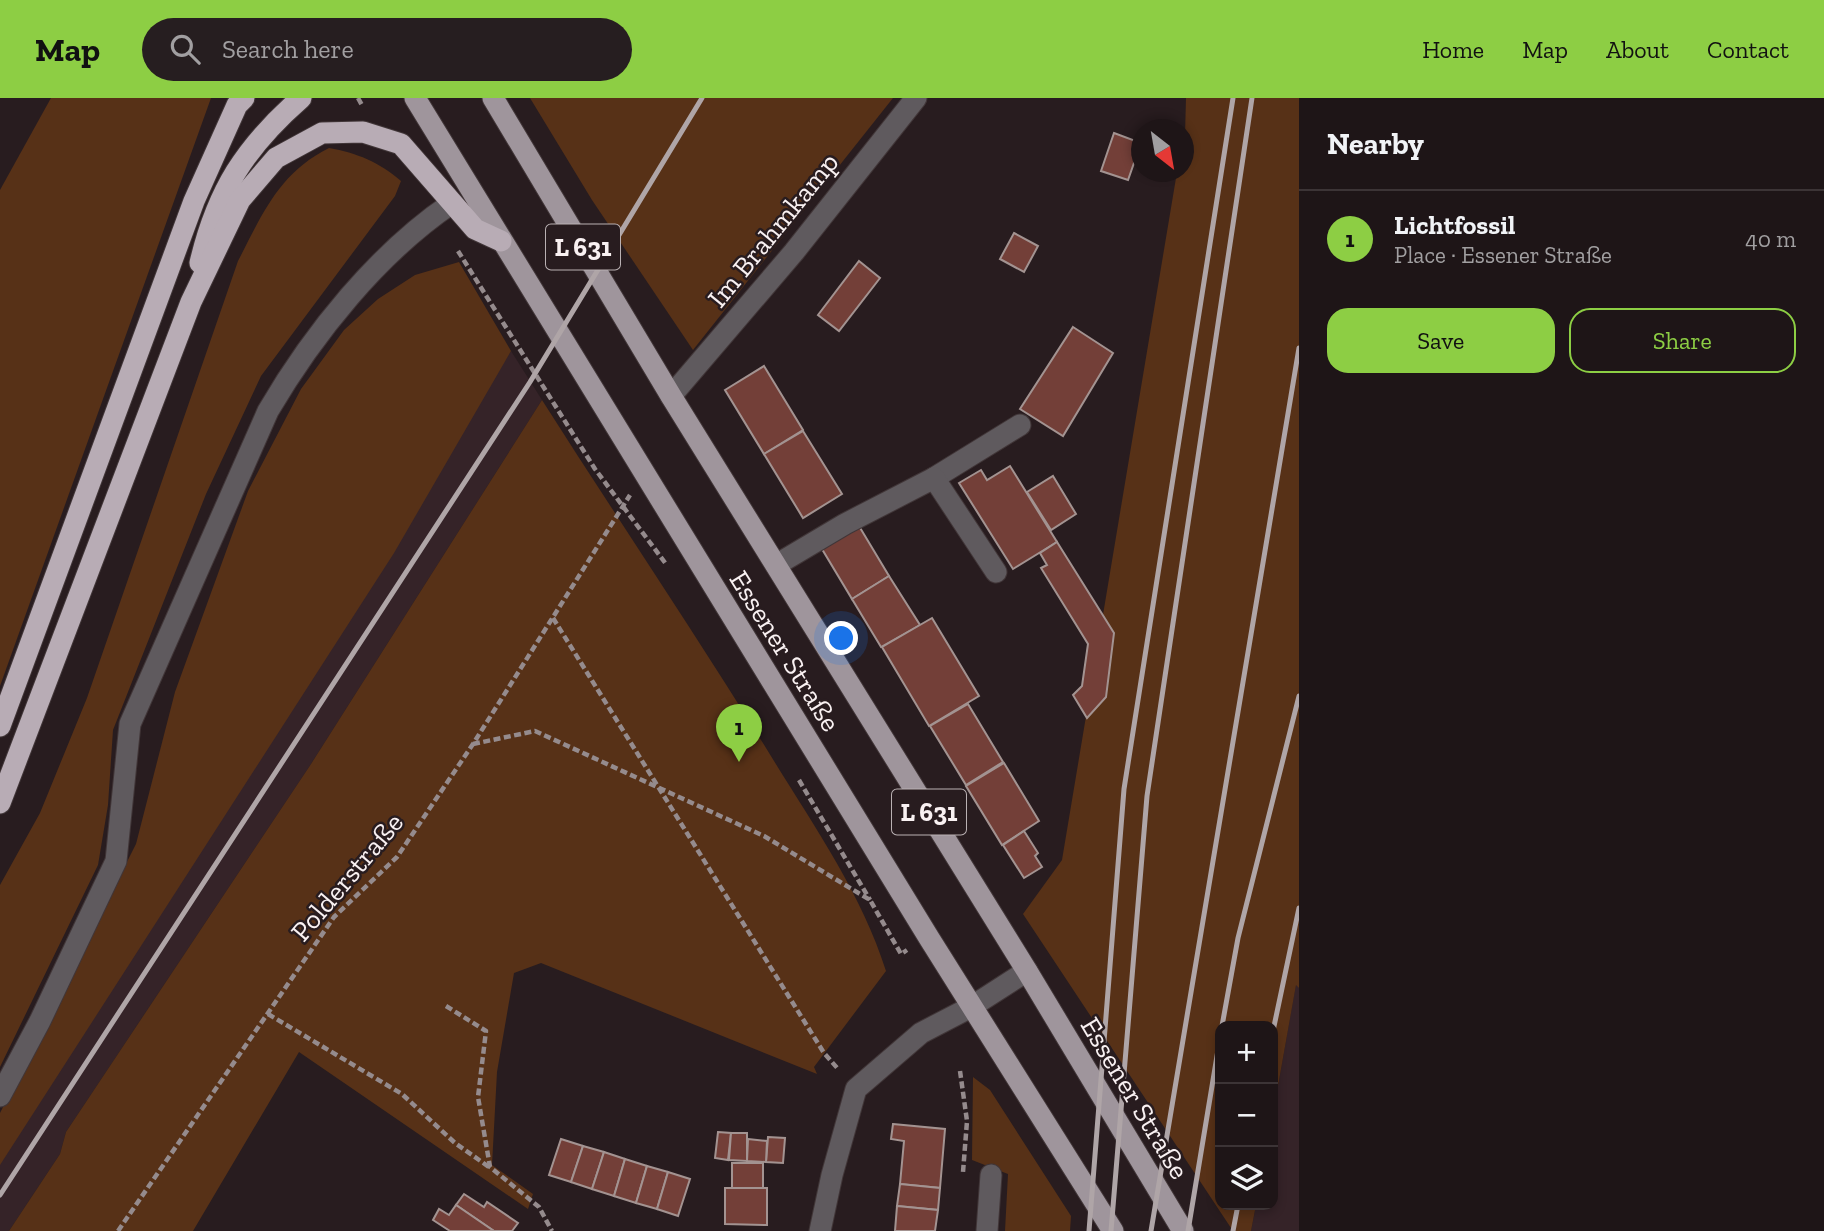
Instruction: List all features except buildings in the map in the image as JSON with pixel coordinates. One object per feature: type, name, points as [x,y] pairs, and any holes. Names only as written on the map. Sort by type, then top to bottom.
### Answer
[{"type":"highway","points":[[191,302],[207,232],[233,172],[280,116],[301,98]]},
{"type":"highway","points":[[0,726],[194,201],[240,100]]},
{"type":"highway","points":[[0,803],[191,302],[240,200],[276,158],[322,133],[363,132],[401,144],[444,209],[474,229],[501,241]]},
{"type":"main road","name":"Essener Straße","points":[[415,98],[971,1007],[1114,1231]]},
{"type":"main road","name":"Essener Straße","points":[[493,98],[671,396],[1027,971],[1182,1231]]},
{"type":"street","name":"Im Brahmkamp","points":[[671,396],[794,252],[916,98]]},
{"type":"street","points":[[0,1096],[40,1021],[116,861],[130,724],[268,411],[296,364],[351,294],[444,209]]},
{"type":"street","points":[[776,565],[845,524],[934,478],[1020,425]]},
{"type":"street","points":[[934,478],[996,572]]},
{"type":"street","points":[[820,1231],[832,1175],[856,1089],[921,1033],[971,1007],[1027,971]]},
{"type":"street","points":[[987,1231],[991,1174]]},
{"type":"path","points":[[444,209],[595,469],[671,571]]},
{"type":"path","name":"Polderstraße","points":[[118,1231],[334,917],[397,857],[473,744],[643,473]]},
{"type":"path","points":[[553,618],[824,1054],[856,1089]]},
{"type":"path","points":[[473,744],[535,731],[764,836],[870,900],[901,954],[929,938]]},
{"type":"path","points":[[446,1006],[486,1031],[478,1097],[489,1167]]},
{"type":"path","points":[[268,1014],[402,1094],[455,1143],[540,1207],[552,1231]]},
{"type":"path","points":[[960,1071],[967,1121],[963,1173],[991,1174]]},
{"type":"shaded area","points":[[51,98],[211,98],[0,686],[0,190]]},
{"type":"shaded area","points":[[530,98],[893,98],[693,350],[592,200]]},
{"type":"shaded area","points":[[1186,98],[1299,98],[1299,988],[1296,985],[1278,1086],[1278,1021],[1215,1021],[1215,1204],[1023,914],[1062,860],[1175,182],[1194,182],[1194,119],[1185,119]]},
{"type":"shaded area","points":[[329,148],[367,159],[401,181],[395,196],[261,376],[206,494],[113,730],[108,805],[98,865],[0,1067],[0,885],[40,813],[87,698],[238,261],[265,211],[285,182],[297,169]]},
{"type":"shaded area","points":[[459,262],[511,351],[394,553],[0,1165],[0,1113],[136,844],[175,692],[248,491],[301,389],[344,330],[378,299],[415,275]]},
{"type":"shaded area","points":[[511,351],[542,400],[311,764],[66,1132],[60,1154],[9,1231],[0,1231],[0,1164]]},
{"type":"shaded area","points":[[542,400],[822,837],[864,916],[886,971],[814,1067],[817,1074],[541,963],[514,973],[497,1072],[492,1165],[533,1194],[528,1209],[299,1052],[193,1231],[9,1231],[60,1154],[66,1132],[311,764]]},
{"type":"shaded area","points":[[1296,984],[1299,988],[1299,1231],[1251,1231],[1255,1210],[1278,1210],[1278,1086]]},
{"type":"shaded area","points":[[973,1077],[990,1090],[1071,1216],[1070,1231],[1005,1231],[1008,1174],[972,1160]]},
{"type":"shaded area","points":[[1219,1210],[1255,1210],[1251,1231],[1233,1231]]},
{"type":"railway","points":[[0,1195],[530,382],[702,98]]},
{"type":"railway","points":[[1089,1231],[1124,789],[1233,98]]},
{"type":"railway","points":[[1111,1231],[1147,796],[1252,98]]},
{"type":"railway","points":[[1151,1231],[1299,348]]},
{"type":"railway","points":[[1223,1021],[1238,938],[1299,696]]},
{"type":"railway","points":[[1275,1021],[1299,908]]},
{"type":"railway","points":[[1188,1231],[1215,1068]]},
{"type":"railway","points":[[1233,1231],[1237,1210]]},
{"type":"place","name":"Lichtfossil","points":[[739,762]]}]
